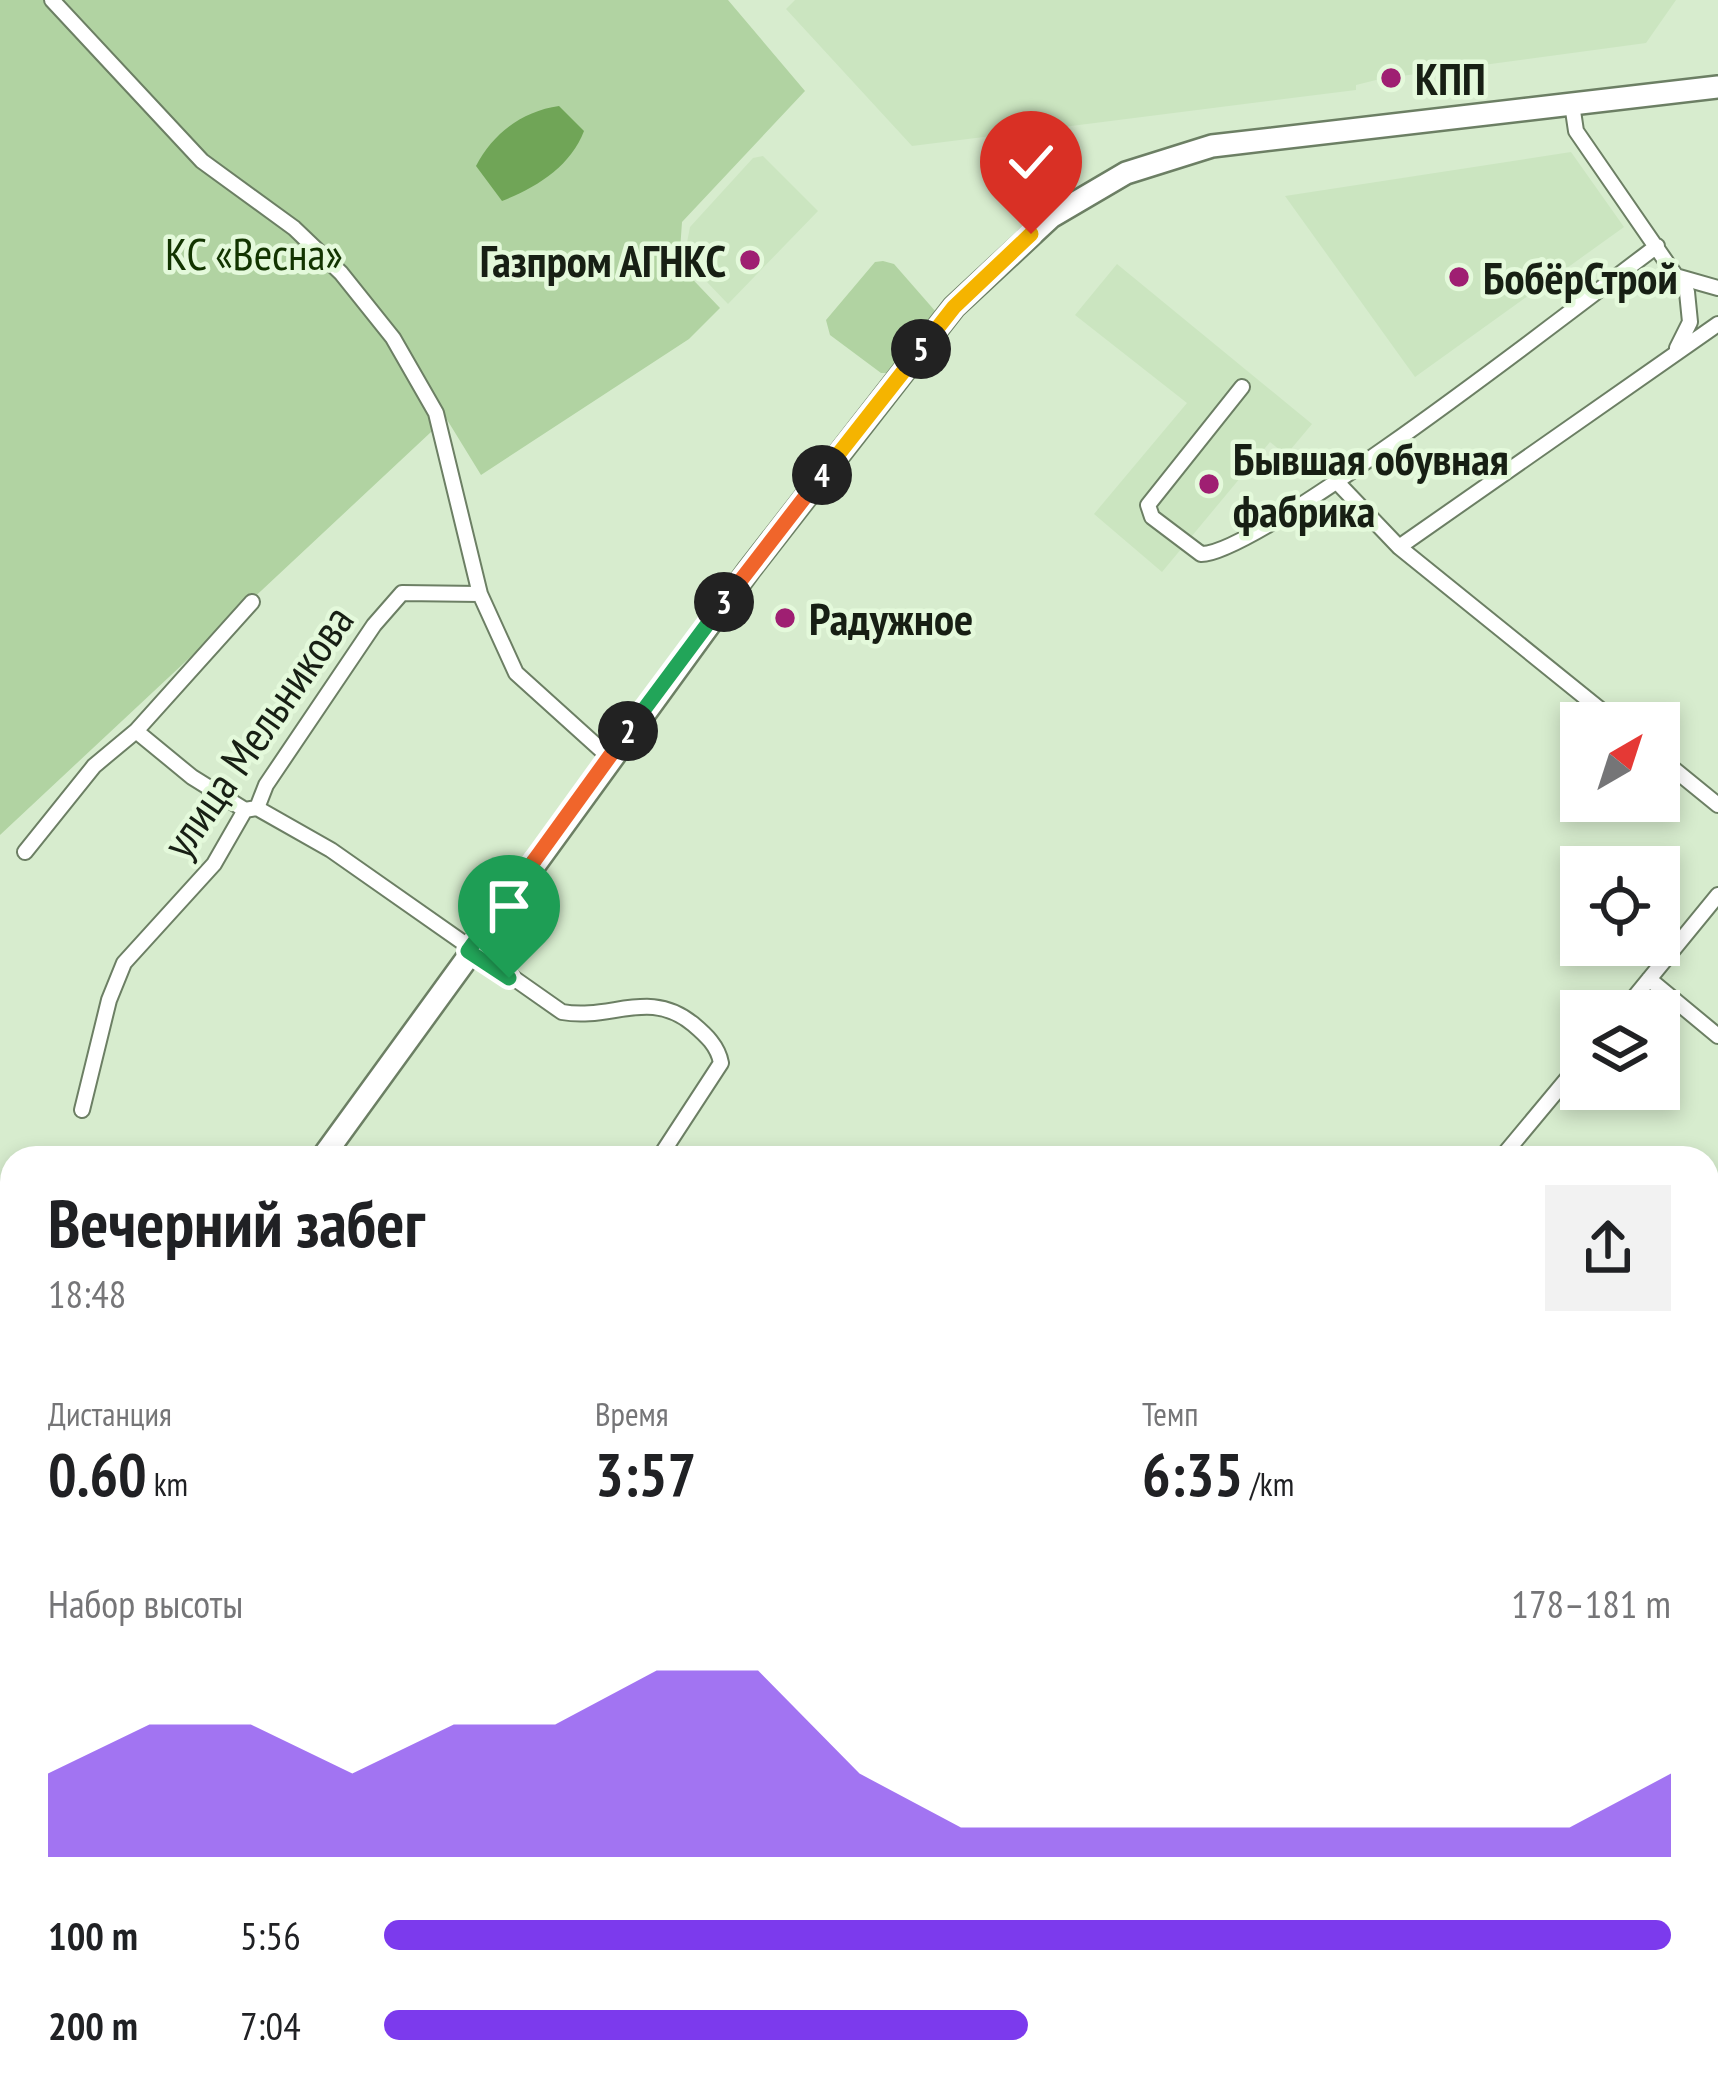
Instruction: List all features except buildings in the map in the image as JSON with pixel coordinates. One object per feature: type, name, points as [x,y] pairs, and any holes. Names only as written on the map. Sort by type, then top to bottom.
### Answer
[{"type":"main road","points":[[335,1146],[609,757],[954,307],[1064,208],[1126,173],[1199,148],[1718,87]]},
{"type":"street","points":[[52,0],[202,160],[294,228],[341,273],[393,338],[436,413],[480,594],[516,673],[609,757]]},
{"type":"street","points":[[1571,104],[1576,130],[1679,277],[1691,313],[1672,356]]},
{"type":"street","points":[[1242,387],[1150,501],[1152,517],[1206,556],[1241,542],[1336,481],[1657,246]]},
{"type":"street","points":[[1679,277],[1718,288]]},
{"type":"street","points":[[1399,547],[1718,324]]},
{"type":"street","points":[[1336,481],[1399,547],[1591,702]]},
{"type":"street","name":"улица Мельникова","points":[[82,1110],[109,1000],[124,963],[214,864],[374,625],[403,593],[480,594]]},
{"type":"street","points":[[25,852],[94,766],[136,731],[252,602]]},
{"type":"street","points":[[136,731],[193,777],[331,850],[468,951],[562,1012],[584,1016],[654,1003],[679,1012],[704,1033],[721,1063],[667,1146]]},
{"type":"street","points":[[1680,774],[1718,805]]},
{"type":"street","points":[[1640,990],[1718,895]]},
{"type":"street","points":[[1649,979],[1718,1036]]},
{"type":"street","points":[[1512,1146],[1560,1088]]},
{"type":"shaded area","points":[[795,0],[1676,0],[1646,43],[1401,76],[1401,84],[1380,79],[1356,85],[1356,90],[912,146],[786,9]]},
{"type":"shaded area","points":[[559,106],[584,131],[578,144],[551,174],[502,201],[476,166],[483,154],[521,118]]},
{"type":"shaded area","points":[[1571,152],[1624,227],[1415,377],[1285,196]]},
{"type":"shaded area","points":[[763,156],[818,211],[728,304],[684,258],[690,227],[753,158]]},
{"type":"shaded area","points":[[1117,264],[1312,424],[1286,455],[1270,442],[1162,572],[1094,514],[1187,403],[1075,315]]},
{"type":"green space","name":"КС «Весна»","points":[[0,0],[728,0],[805,91],[682,222],[679,265],[720,308],[689,339],[481,475],[446,418],[0,835]]},
{"type":"green space","points":[[875,262],[894,264],[936,312],[936,321],[894,373],[881,373],[830,335],[826,320]]},
{"type":"place","name":"КПП","points":[[1391,78]]},
{"type":"place","name":"Газпром АГНКС","points":[[750,260]]},
{"type":"place","name":"БобёрСтрой","points":[[1459,277]]},
{"type":"place","name":"Бывшая обувная фабрика","points":[[1209,484]]},
{"type":"place","name":"Радужное","points":[[785,618]]},
{"type":"route","points":[[509,978],[468,951],[887,391],[954,307],[1031,234]]}]
